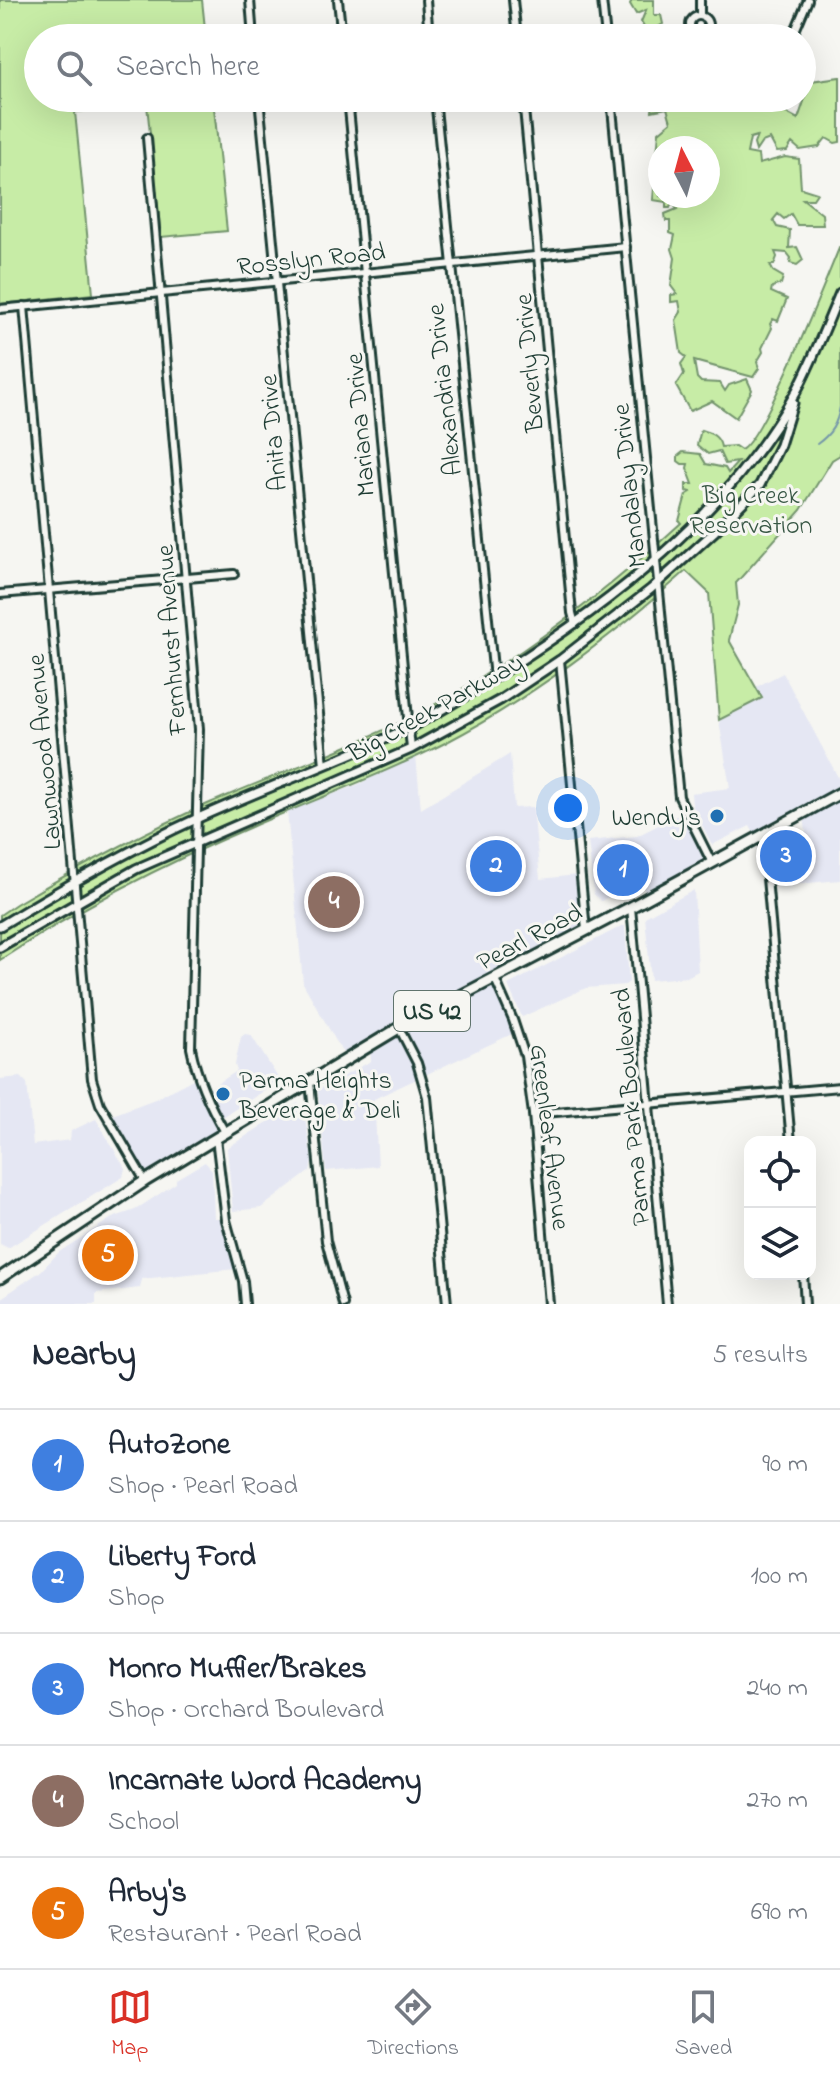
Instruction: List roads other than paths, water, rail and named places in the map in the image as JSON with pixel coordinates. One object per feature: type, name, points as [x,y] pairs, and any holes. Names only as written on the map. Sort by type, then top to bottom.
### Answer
[{"type":"main road","name":"Pearl Road","points":[[0,1278],[145,1181],[399,1028],[840,793]]},
{"type":"street","points":[[250,0],[252,24]]},
{"type":"street","points":[[338,0],[341,24]]},
{"type":"street","points":[[426,0],[428,24]]},
{"type":"street","points":[[513,0],[516,24]]},
{"type":"street","points":[[602,0],[605,24]]},
{"type":"street","points":[[700,0],[700,16]]},
{"type":"street","points":[[798,24],[808,0]]},
{"type":"street","name":"Anita Drive","points":[[260,112],[324,765]]},
{"type":"street","name":"Mariana Drive","points":[[349,112],[411,749]]},
{"type":"street","name":"Alexandria Drive","points":[[436,112],[494,678]]},
{"type":"street","name":"Beverly Drive","points":[[524,112],[575,624]]},
{"type":"street","name":"Mandalay Drive","points":[[612,112],[679,797],[712,863]]},
{"type":"street","name":"Fernhurst Avenue","points":[[147,138],[199,729],[191,1048],[195,1072],[225,1132]]},
{"type":"street","name":"Rosslyn Road","points":[[0,309],[626,247]]},
{"type":"street","name":"Big Creek Parkway","points":[[0,926],[75,880],[195,819],[407,729],[453,705],[575,624],[656,559],[744,469],[795,393],[840,293]]},
{"type":"street","name":"Lawnwood Avenue","points":[[24,306],[92,1079],[100,1104],[145,1181]]},
{"type":"street","name":"Big Creek Parkway","points":[[0,947],[136,869],[411,749],[500,700],[560,660],[658,583],[760,485],[780,445],[795,393]]},
{"type":"street","points":[[766,439],[780,445]]},
{"type":"street","points":[[0,594],[234,574]]},
{"type":"street","points":[[560,660],[586,930]]},
{"type":"street","points":[[763,834],[790,1136]]},
{"type":"street","name":"Parma Park Boulevard","points":[[631,907],[667,1304]]},
{"type":"street","name":"Greenleaf Avenue","points":[[495,979],[525,1056],[549,1304]]},
{"type":"street","points":[[399,1028],[417,1063],[427,1097],[447,1304]]},
{"type":"street","points":[[310,1082],[326,1241],[343,1304]]},
{"type":"street","points":[[533,1114],[840,1087]]},
{"type":"street","points":[[216,1138],[226,1220],[243,1281],[245,1304]]},
{"type":"street","points":[[803,1280],[805,1304]]},
{"type":"waterway","points":[[817,444],[833,428],[840,407]]},
{"type":"place","name":"Wendy's","points":[[717,816]]},
{"type":"place","name":"Monro Muffler/Brakes","points":[[786,856]]},
{"type":"place","name":"Liberty Ford","points":[[496,866]]},
{"type":"place","name":"AutoZone","points":[[623,870]]},
{"type":"place","name":"Incarnate Word Academy","points":[[334,902]]},
{"type":"place","name":"Parma Heights Beverage & Deli","points":[[223,1094]]},
{"type":"place","name":"Arby's","points":[[108,1255]]},
{"type":"park label","name":"Big Creek Reservation","points":[[751,509]]}]
